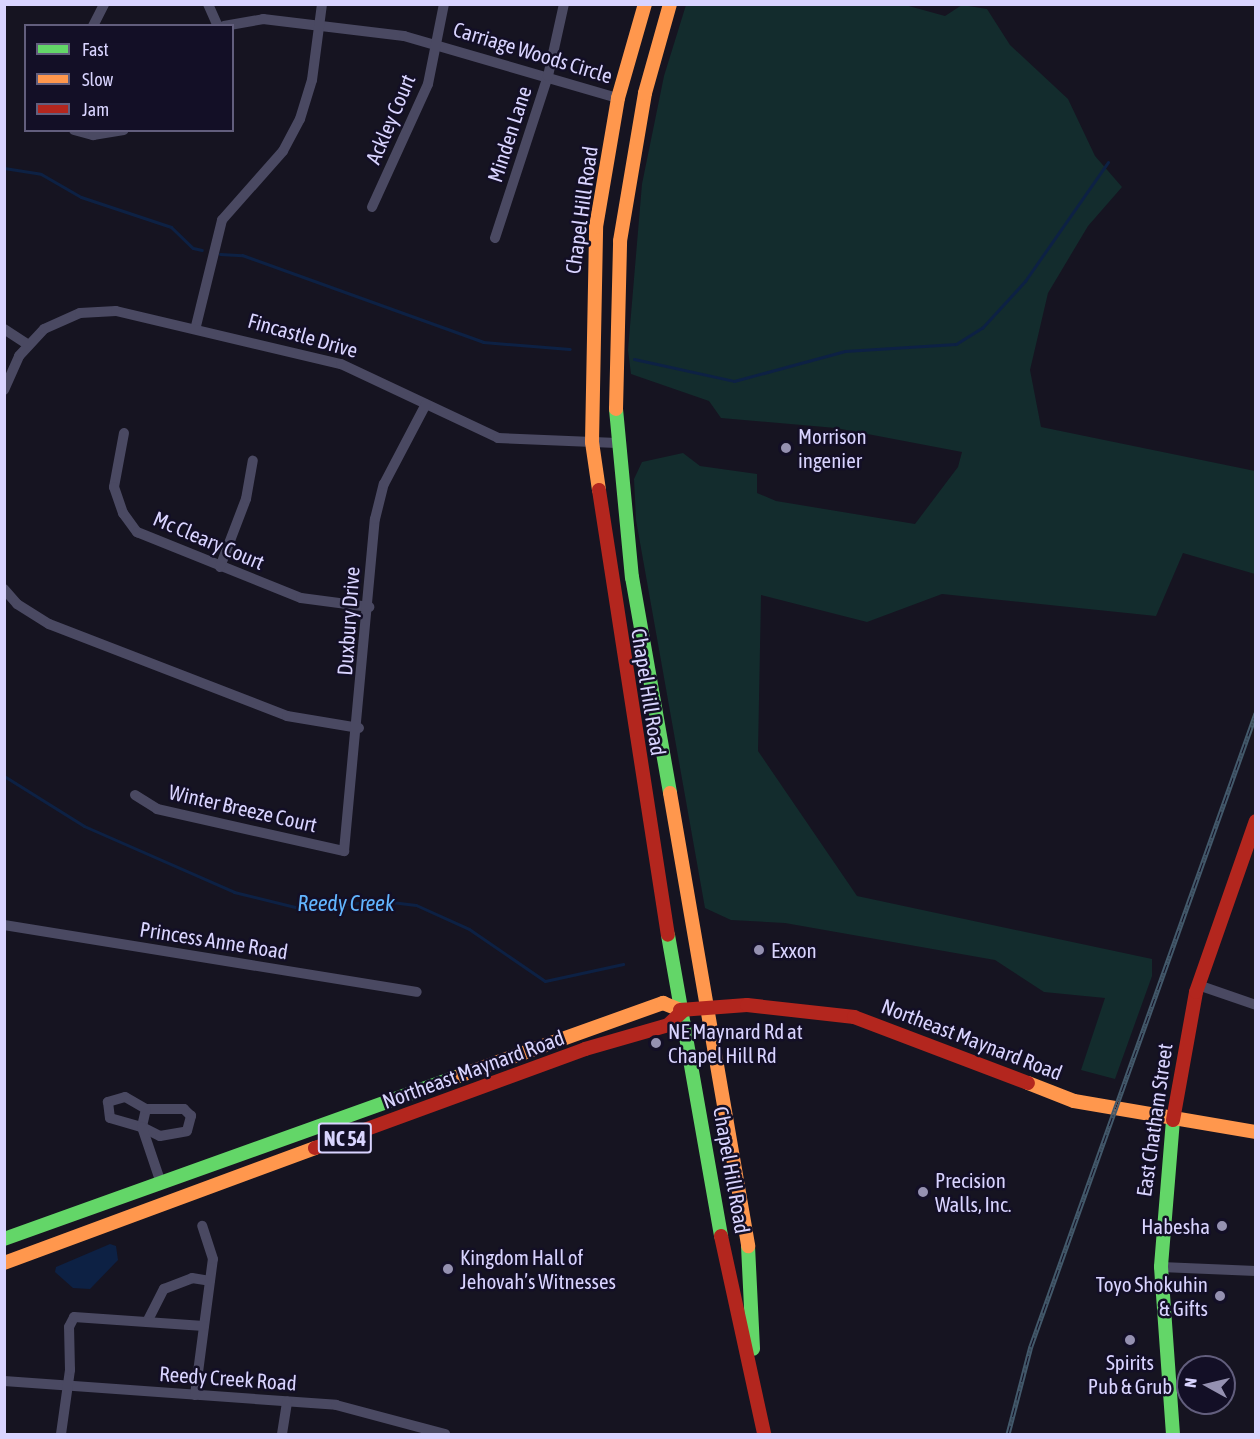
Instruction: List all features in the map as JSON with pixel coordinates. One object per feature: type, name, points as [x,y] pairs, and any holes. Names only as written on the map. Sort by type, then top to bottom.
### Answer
[{"type":"main road","name":"Chapel Hill Road","points":[[645,4],[618,98],[591,291],[592,442],[609,586],[727,1267],[755,1382],[764,1434]]},
{"type":"main road","name":"Chapel Hill Road","points":[[668,8],[629,173],[620,241],[614,351],[617,443],[632,577],[747,1228],[755,1382]]},
{"type":"main road","name":"East Chatham Street","points":[[1173,1434],[1161,1267],[1173,1120],[1198,985],[1256,821]]},
{"type":"main road","name":"Northeast Maynard Road","points":[[4,1239],[614,1018],[663,1003],[683,1011],[747,1005],[854,1017],[1074,1101],[1173,1120],[1256,1132]]},
{"type":"main road","name":"Northeast Maynard Road","points":[[4,1263],[575,1053],[668,1025],[683,1011]]},
{"type":"street","points":[[94,24],[104,4]]},
{"type":"street","points":[[208,4],[217,24]]},
{"type":"street","points":[[196,326],[216,234],[292,136],[306,105],[322,25],[322,4]]},
{"type":"street","name":"Ackley Court","points":[[372,207],[440,44],[444,4]]},
{"type":"street","name":"Minden Lane","points":[[495,238],[548,76],[564,4]]},
{"type":"street","name":"Carriage Woods Circle","points":[[234,24],[263,19],[322,25],[440,44],[618,98]]},
{"type":"street","points":[[82,132],[93,135],[112,132]]},
{"type":"street","name":"Fincastle Drive","points":[[4,390],[27,344],[58,321],[99,310],[196,326],[341,364],[498,438],[617,443]]},
{"type":"street","points":[[4,329],[27,344]]},
{"type":"street","name":"Duxbury Drive","points":[[344,851],[359,728],[378,503],[426,404]]},
{"type":"street","name":"Mc Cleary Court","points":[[124,433],[114,487],[130,524],[151,540],[301,598],[369,607]]},
{"type":"street","points":[[220,567],[246,498],[253,461]]},
{"type":"street","points":[[4,589],[16,604],[49,624],[295,718],[359,728]]},
{"type":"street","name":"Winter Breeze Court","points":[[135,795],[157,809],[344,851]]},
{"type":"street","name":"Princess Anne Road","points":[[4,926],[417,992]]},
{"type":"street","points":[[1198,985],[1256,1005]]},
{"type":"street","points":[[118,1096],[146,1109],[184,1109],[192,1123],[182,1134],[160,1136],[142,1127],[116,1121],[106,1108],[118,1096]]},
{"type":"street","points":[[146,1109],[142,1127],[161,1183]]},
{"type":"street","points":[[195,1395],[213,1259],[202,1226]]},
{"type":"street","points":[[1161,1267],[1256,1271]]},
{"type":"street","points":[[148,1320],[164,1289],[192,1278],[210,1281]]},
{"type":"street","points":[[61,1434],[69,1384],[69,1327],[74,1317],[148,1320],[204,1326]]},
{"type":"street","name":"Reedy Creek Road","points":[[4,1381],[287,1401],[369,1410],[445,1434]]},
{"type":"street","points":[[282,1434],[287,1401]]},
{"type":"green space","points":[[686,5],[905,5],[945,16],[962,5],[987,9],[1010,45],[1068,99],[1095,156],[1122,187],[1088,226],[1048,293],[1030,370],[1041,427],[1255,471],[1255,574],[1183,553],[1156,616],[942,594],[867,622],[761,595],[758,751],[857,896],[1152,959],[1152,976],[1115,1079],[1081,1070],[1105,998],[1044,992],[995,960],[785,923],[731,920],[705,908],[636,520],[634,479],[642,462],[683,453],[700,466],[757,474],[757,493],[776,501],[915,524],[958,467],[962,452],[836,428],[721,418],[709,401],[631,374],[628,350],[642,184],[664,76]]},
{"type":"water","points":[[110,1244],[116,1246],[118,1260],[90,1289],[73,1288],[55,1272],[56,1267]]},
{"type":"waterway","points":[[634,359],[734,381],[845,351],[956,344],[982,328],[1025,281],[1108,162]]},
{"type":"waterway","points":[[4,168],[41,174],[81,197],[171,227],[193,248],[202,250]]},
{"type":"waterway","points":[[220,254],[242,255],[483,342],[570,349]]},
{"type":"waterway","name":"Reedy Creek","points":[[4,776],[84,826],[234,892],[299,908],[383,901],[416,905],[469,929],[545,981],[623,964]]},
{"type":"railway","points":[[1008,1434],[1031,1346],[1256,713]]},
{"type":"traffic: fast","points":[[616,409],[632,577],[670,793]]},
{"type":"traffic: fast","points":[[668,935],[721,1236]]},
{"type":"traffic: fast","points":[[4,1239],[459,1076]]},
{"type":"traffic: fast","points":[[1173,1120],[1161,1267],[1173,1434]]},
{"type":"traffic: fast","points":[[748,1246],[753,1349]]},
{"type":"traffic: slow","points":[[599,490],[592,442],[596,227],[618,98],[645,4]]},
{"type":"traffic: slow","points":[[616,409],[620,241],[645,93],[670,4]]},
{"type":"traffic: slow","points":[[670,793],[748,1246]]},
{"type":"traffic: slow","points":[[459,1076],[663,1003],[680,1010]]},
{"type":"traffic: slow","points":[[1028,1083],[1074,1101],[1256,1132]]},
{"type":"traffic: slow","points":[[4,1263],[315,1148]]},
{"type":"traffic: jam","points":[[599,490],[668,935]]},
{"type":"traffic: jam","points":[[1173,1120],[1196,992],[1256,821]]},
{"type":"traffic: jam","points":[[680,1010],[747,1005],[854,1017],[1028,1083]]},
{"type":"traffic: jam","points":[[315,1148],[585,1049],[668,1025],[683,1011]]},
{"type":"traffic: jam","points":[[721,1236],[764,1434]]},
{"type":"place","name":"Morrison ingenier","points":[[786,448]]},
{"type":"place","name":"Exxon","points":[[759,950]]},
{"type":"place","name":"NE Maynard Rd at Chapel Hill Rd","points":[[656,1043]]},
{"type":"place","name":"Precision Walls, Inc.","points":[[923,1192]]},
{"type":"place","name":"Habesha","points":[[1222,1226]]},
{"type":"place","name":"Kingdom Hall of Jehovah’s Witnesses","points":[[448,1269]]},
{"type":"place","name":"Toyo Shokuhin & Gifts","points":[[1220,1296]]},
{"type":"place","name":"Spirits Pub & Grub","points":[[1130,1340]]}]
